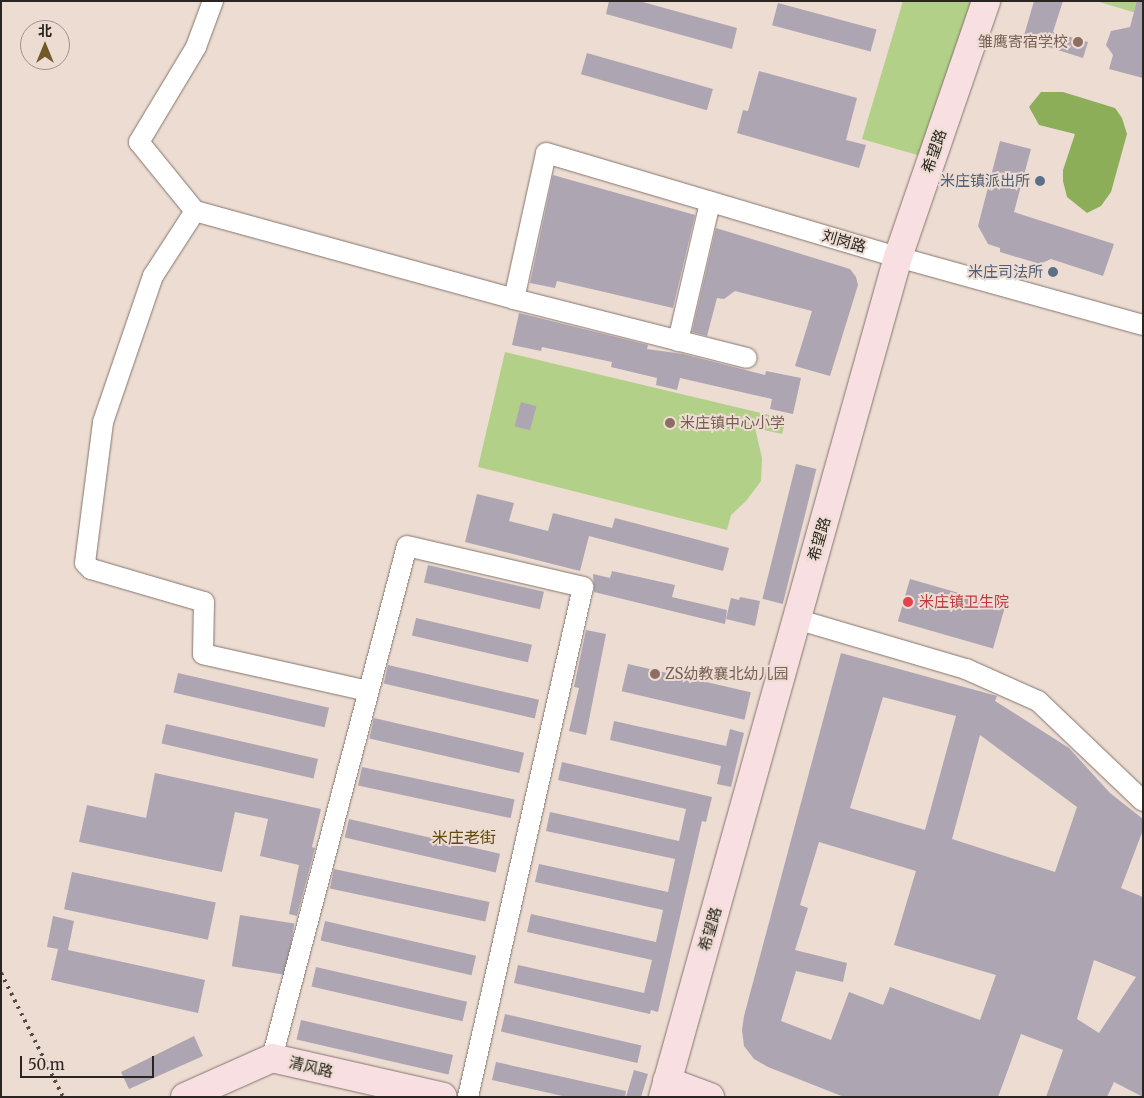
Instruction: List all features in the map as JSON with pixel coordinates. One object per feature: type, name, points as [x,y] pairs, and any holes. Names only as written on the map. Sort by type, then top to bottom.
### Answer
[{"type":"street","points":[[213,1],[196,47],[139,142],[195,211],[514,299],[747,358]]},
{"type":"street","name":"希望路","points":[[665,1089],[898,257],[986,1]]},
{"type":"street","name":"刘岗路","points":[[514,299],[546,153],[898,257],[1143,325]]},
{"type":"street","points":[[678,341],[710,202]]},
{"type":"street","points":[[195,211],[153,276],[103,422],[85,563],[91,569],[204,602],[204,654],[368,691]]},
{"type":"street","points":[[272,1058],[407,546],[583,587],[468,1097]]},
{"type":"street","points":[[796,619],[966,669],[1038,701],[1143,802]]},
{"type":"street","name":"清风路","points":[[185,1097],[272,1058],[443,1097]]},
{"type":"street","points":[[665,1089],[710,1097]]},
{"type":"green space","points":[[903,1],[986,1],[931,159],[862,139]]},
{"type":"green space","points":[[1096,1],[1143,1],[1143,15]]},
{"type":"green space","points":[[1041,92],[1063,92],[1115,108],[1122,118],[1127,134],[1111,192],[1101,206],[1087,213],[1067,197],[1063,181],[1063,170],[1075,134],[1039,125],[1029,107]]},
{"type":"green space","points":[[505,352],[786,419],[782,434],[755,428],[762,458],[761,481],[746,501],[731,515],[727,530],[478,467]]},
{"type":"building","points":[[609,1],[639,1],[737,28],[732,49],[606,14]]},
{"type":"building","points":[[1034,1],[1063,1],[1053,32],[1088,42],[1083,58],[1023,39]]},
{"type":"building","points":[[1137,1],[1143,1],[1143,78],[1109,69],[1113,55],[1106,45],[1111,31],[1130,27]]},
{"type":"building","points":[[778,3],[877,29],[871,52],[772,25]]},
{"type":"building","points":[[587,53],[713,89],[707,110],[581,74]]},
{"type":"building","points":[[759,71],[857,98],[846,140],[866,145],[859,168],[737,133],[743,110],[748,111]]},
{"type":"building","points":[[1000,141],[1031,149],[1014,212],[1114,244],[1103,276],[1051,259],[1040,264],[1000,252],[1000,248],[988,244],[978,226]]},
{"type":"building","points":[[553,175],[695,215],[673,308],[557,281],[555,288],[530,283]]},
{"type":"building","points":[[716,228],[850,269],[856,277],[858,285],[830,376],[795,366],[812,311],[735,291],[724,299],[717,298],[707,336],[692,332]]},
{"type":"building","points":[[519,313],[648,345],[647,349],[683,354],[765,375],[766,371],[801,378],[793,414],[770,409],[772,399],[680,378],[677,390],[656,385],[657,378],[611,367],[612,362],[542,347],[541,351],[512,345]]},
{"type":"building","points":[[521,402],[536,406],[530,430],[515,426]]},
{"type":"building","points":[[796,464],[816,469],[783,604],[762,599]]},
{"type":"building","points":[[477,494],[514,503],[509,521],[548,531],[553,513],[612,528],[615,518],[729,548],[723,571],[589,536],[580,571],[465,542]]},
{"type":"building","points":[[428,565],[544,592],[540,609],[424,583]]},
{"type":"building","points":[[612,571],[675,585],[672,597],[727,610],[725,624],[594,592],[593,574],[610,578]]},
{"type":"building","points":[[910,579],[1005,606],[993,649],[898,621]]},
{"type":"building","points":[[740,597],[760,601],[755,626],[726,619],[731,598],[739,600]]},
{"type":"building","points":[[416,618],[532,645],[528,662],[412,636]]},
{"type":"building","points":[[586,630],[606,634],[586,735],[569,731],[579,688],[574,687]]},
{"type":"building","points":[[841,653],[997,696],[995,701],[1069,748],[1110,793],[1143,819],[1143,830],[1121,888],[1143,897],[1143,1097],[1114,1082],[1107,1097],[1046,1097],[1063,1050],[1021,1034],[998,1097],[844,1097],[768,1067],[754,1059],[744,1046],[742,1030],[744,1016]],"holes":[[[883,697],[956,716],[925,830],[850,808]],[[980,735],[1077,807],[1055,872],[952,839]],[[819,842],[916,871],[894,945],[996,975],[980,1020],[890,987],[883,1005],[849,992],[831,1040],[781,1021],[796,971],[843,982],[847,963],[795,950],[808,908],[800,905]],[[1094,960],[1136,977],[1099,1033],[1077,1019]]]},
{"type":"building","points":[[628,664],[751,692],[744,720],[622,691]]},
{"type":"building","points":[[388,665],[539,700],[535,718],[384,684]]},
{"type":"building","points":[[178,673],[329,708],[325,727],[174,692]]},
{"type":"building","points":[[374,718],[524,753],[519,773],[369,738]]},
{"type":"building","points":[[614,721],[726,746],[730,729],[744,733],[731,787],[717,784],[721,766],[610,740]]},
{"type":"building","points":[[166,724],[318,759],[314,779],[162,743]]},
{"type":"building","points":[[562,762],[712,797],[706,822],[702,821],[658,1012],[651,1010],[650,1014],[514,983],[518,965],[644,993],[652,960],[527,932],[531,914],[656,942],[663,910],[535,882],[539,864],[668,892],[675,859],[546,831],[550,812],[679,841],[686,809],[558,780]]},
{"type":"building","points":[[362,767],[515,799],[511,818],[358,786]]},
{"type":"building","points":[[155,773],[321,809],[312,847],[315,848],[297,916],[289,914],[299,865],[260,856],[268,819],[235,812],[222,872],[79,842],[87,805],[146,818]]},
{"type":"building","points":[[349,819],[500,854],[496,872],[345,838]]},
{"type":"building","points":[[334,869],[490,902],[485,922],[330,889]]},
{"type":"building","points":[[72,872],[216,903],[208,940],[64,909]]},
{"type":"building","points":[[240,915],[294,924],[286,975],[232,966]]},
{"type":"building","points":[[53,916],[74,921],[68,950],[205,980],[198,1013],[51,980],[58,949],[47,947]]},
{"type":"building","points":[[325,921],[476,956],[472,975],[321,940]]},
{"type":"building","points":[[316,967],[467,1002],[463,1021],[312,986]]},
{"type":"building","points":[[505,1014],[641,1045],[637,1063],[501,1032]]},
{"type":"building","points":[[301,1020],[453,1055],[449,1075],[297,1039]]},
{"type":"building","points":[[194,1036],[203,1056],[129,1089],[121,1072]]},
{"type":"building","points":[[496,1062],[626,1091],[625,1097],[567,1097],[492,1080]]},
{"type":"building","points":[[634,1070],[648,1074],[641,1097],[626,1097]]},
{"type":"railway","points":[[1,973],[63,1097]]},
{"type":"place","name":"雏鹰寄宿学校","points":[[1078,42]]},
{"type":"place","name":"米庄镇派出所","points":[[1040,181]]},
{"type":"place","name":"米庄司法所","points":[[1053,272]]},
{"type":"place","name":"米庄镇中心小学","points":[[670,423]]},
{"type":"place","name":"米庄镇卫生院","points":[[908,602]]},
{"type":"place","name":"ZS幼教襄北幼儿园","points":[[655,674]]},
{"type":"district","name":"米庄老街","points":[[464,837]]}]
